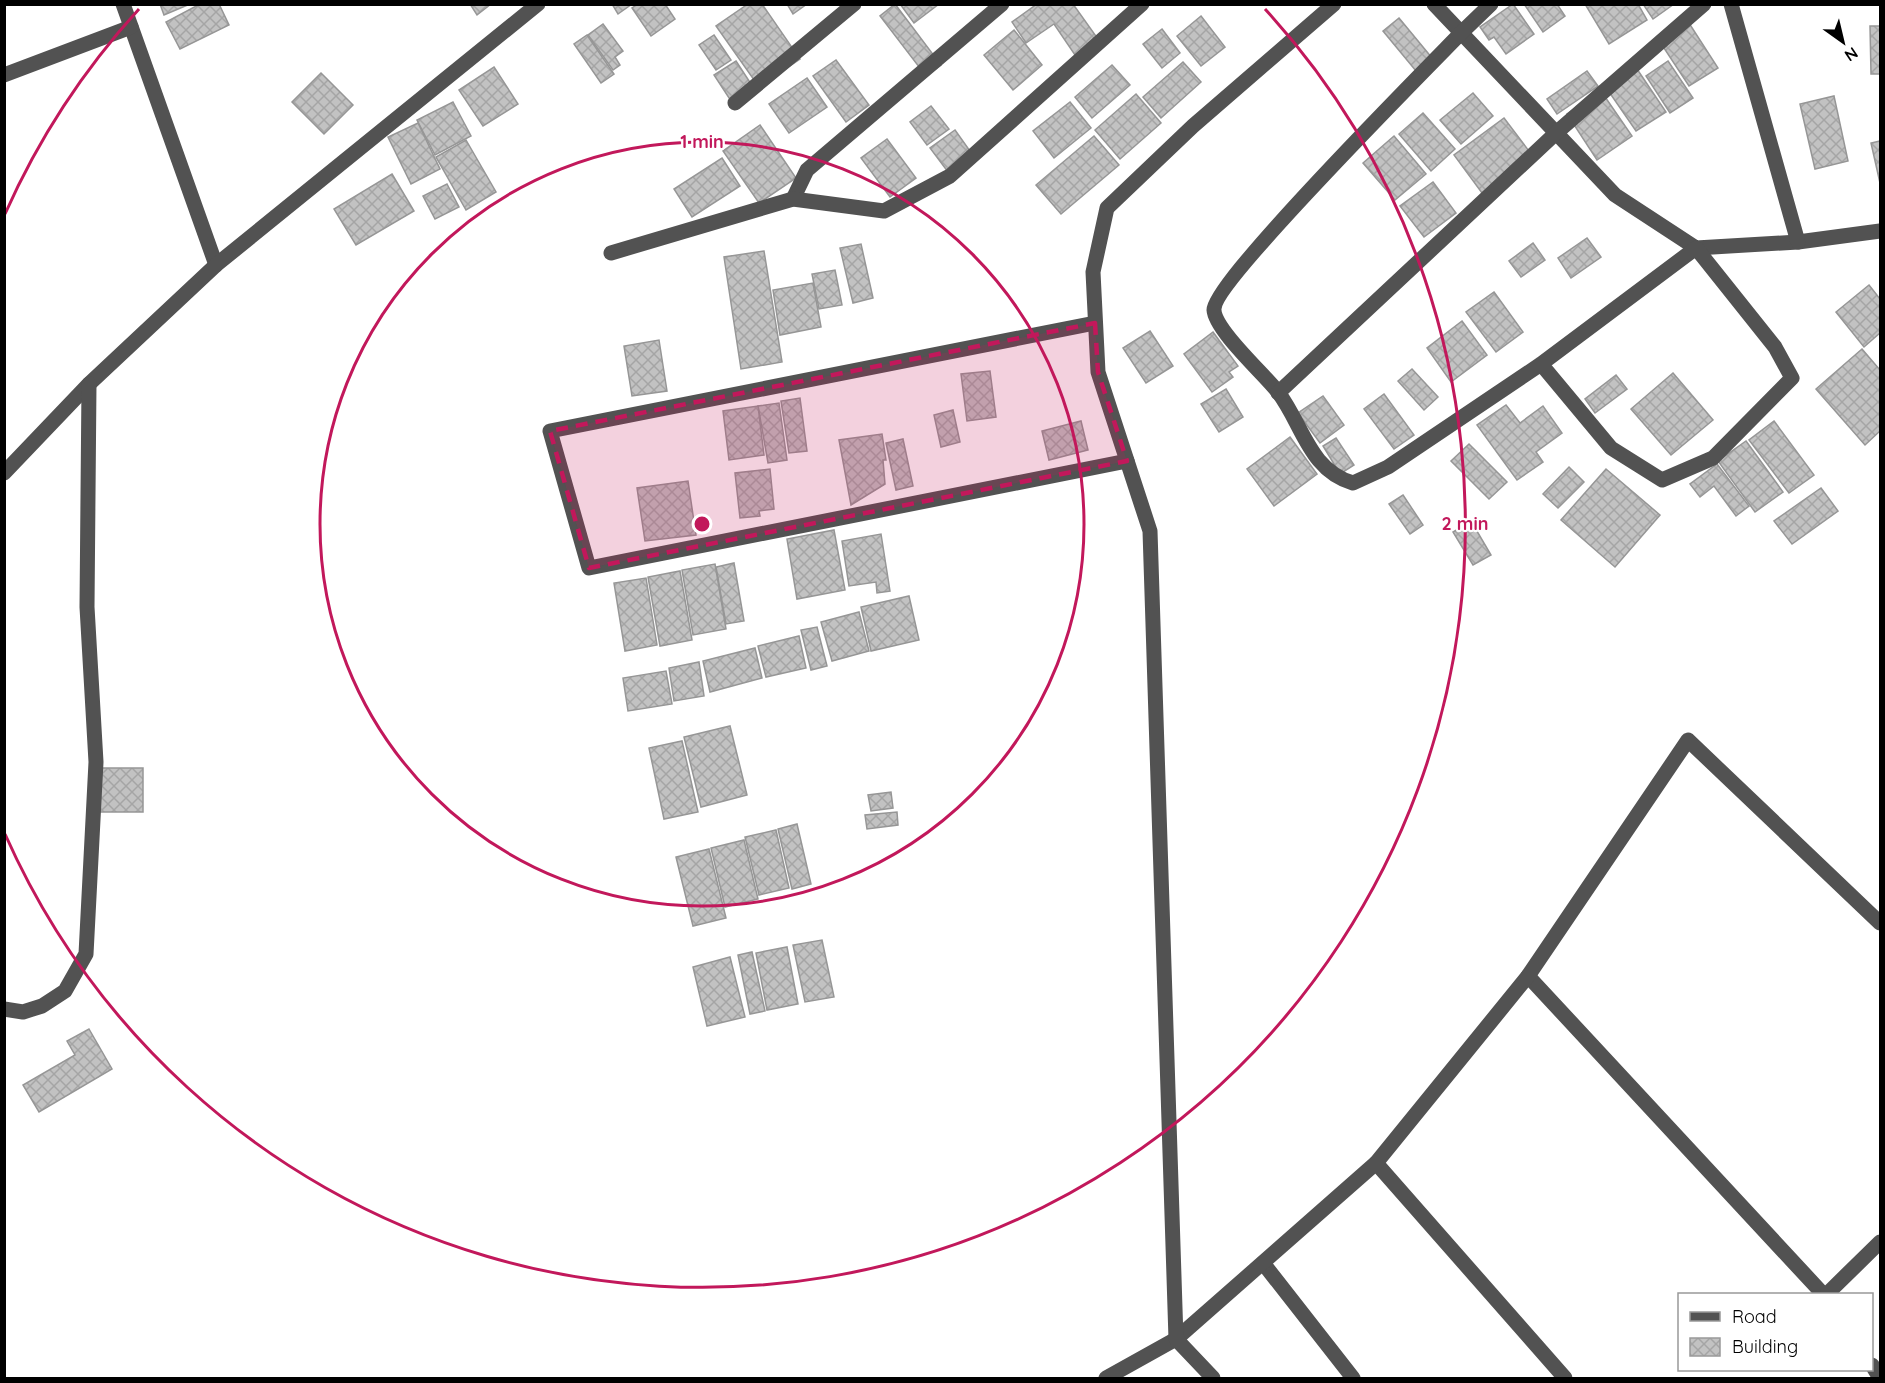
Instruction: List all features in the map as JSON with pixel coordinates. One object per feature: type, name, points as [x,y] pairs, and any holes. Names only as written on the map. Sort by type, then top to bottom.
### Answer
[{"type":"street","points":[[123,4],[216,265]]},
{"type":"street","points":[[4,473],[89,384],[216,265],[538,4]]},
{"type":"street","points":[[735,103],[854,4]]},
{"type":"street","points":[[793,199],[807,170],[1002,4]]},
{"type":"street","points":[[611,253],[793,199],[884,211],[950,176],[1142,4]]},
{"type":"street","points":[[1213,1378],[1176,1339],[1150,531],[1098,372],[1093,272],[1107,208],[1192,126],[1334,4]]},
{"type":"street","points":[[1434,4],[1615,195],[1696,248],[1775,347],[1792,378],[1713,458],[1662,480],[1611,448],[1541,364]]},
{"type":"street","points":[[1491,4],[1251,253],[1216,300],[1214,311],[1224,331],[1278,393],[1320,463],[1336,478],[1353,483],[1388,467],[1541,364],[1696,248],[1798,242],[1881,231]]},
{"type":"street","points":[[1278,393],[1556,133],[1704,4]]},
{"type":"street","points":[[1731,4],[1798,242]]},
{"type":"street","points":[[4,75],[131,27]]},
{"type":"street","points":[[1095,323],[550,431],[589,568],[1127,461]]},
{"type":"street","points":[[4,1009],[23,1012],[42,1006],[65,991],[86,954],[96,762],[87,607],[89,384]]},
{"type":"street","points":[[1107,1378],[1176,1339],[1376,1163],[1528,976],[1688,740],[1881,923]]},
{"type":"street","points":[[1528,976],[1824,1293]]},
{"type":"street","points":[[1376,1163],[1565,1378]]},
{"type":"street","points":[[1826,1293],[1881,1242]]},
{"type":"street","points":[[1263,1263],[1353,1378]]},
{"type":"highlighted area","points":[[1095,323],[1098,372],[1127,461],[589,568],[550,431]]},
{"type":"building","points":[[160,4],[190,4],[164,15]]},
{"type":"building","points":[[200,4],[219,4],[229,25],[180,49],[166,22]]},
{"type":"building","points":[[470,4],[491,4],[477,15]]},
{"type":"building","points":[[612,4],[632,4],[618,14]]},
{"type":"building","points":[[638,4],[665,4],[675,19],[651,36],[632,8]]},
{"type":"building","points":[[748,4],[762,4],[800,59],[759,87],[716,26]]},
{"type":"building","points":[[787,4],[807,4],[793,14]]},
{"type":"building","points":[[895,4],[941,65],[926,76],[880,16]]},
{"type":"building","points":[[900,4],[939,4],[914,23]]},
{"type":"building","points":[[1037,4],[1073,4],[1098,39],[1075,55],[1054,24],[1026,43],[1012,22]]},
{"type":"building","points":[[1513,4],[1534,34],[1506,54],[1494,37],[1489,40],[1480,27]]},
{"type":"building","points":[[1524,4],[1557,4],[1565,16],[1543,32]]},
{"type":"building","points":[[1585,4],[1638,4],[1647,20],[1609,44]]},
{"type":"building","points":[[1643,4],[1674,4],[1653,19]]},
{"type":"building","points":[[1201,16],[1225,47],[1201,66],[1177,36]]},
{"type":"building","points":[[1399,18],[1437,64],[1421,77],[1383,31]]},
{"type":"building","points":[[1687,20],[1718,68],[1689,86],[1658,39]]},
{"type":"building","points":[[603,24],[623,51],[615,57],[620,65],[613,70],[588,35]]},
{"type":"building","points":[[1870,26],[1880,26],[1880,74],[1871,74]]},
{"type":"building","points":[[1162,29],[1180,53],[1162,68],[1143,44]]},
{"type":"building","points":[[1014,30],[1042,65],[1013,90],[984,55]]},
{"type":"building","points":[[587,35],[614,74],[601,83],[574,44]]},
{"type":"building","points":[[714,35],[731,60],[716,70],[699,45]]},
{"type":"building","points":[[836,60],[869,105],[846,122],[813,76]]},
{"type":"building","points":[[736,61],[755,90],[733,104],[714,75]]},
{"type":"building","points":[[1668,61],[1693,98],[1670,113],[1646,76]]},
{"type":"building","points":[[1183,62],[1201,82],[1161,118],[1143,97]]},
{"type":"building","points":[[1112,65],[1130,85],[1092,118],[1075,97]]},
{"type":"building","points":[[494,67],[518,104],[483,126],[459,90]]},
{"type":"building","points":[[1637,69],[1666,112],[1636,131],[1607,89]]},
{"type":"building","points":[[1587,71],[1598,86],[1557,114],[1547,99]]},
{"type":"building","points":[[321,73],[353,105],[324,134],[292,102]]},
{"type":"building","points":[[807,78],[827,107],[789,133],[769,104]]},
{"type":"building","points":[[1601,91],[1632,136],[1597,160],[1567,114]]},
{"type":"building","points":[[1473,93],[1493,116],[1461,144],[1440,120]]},
{"type":"building","points":[[1136,94],[1161,123],[1120,159],[1095,130]]},
{"type":"building","points":[[1834,96],[1848,161],[1815,169],[1800,104]]},
{"type":"building","points":[[453,102],[471,136],[435,155],[417,120]]},
{"type":"building","points":[[1070,102],[1091,128],[1054,158],[1033,131]]},
{"type":"building","points":[[931,106],[949,129],[927,145],[910,122]]},
{"type":"building","points":[[1423,113],[1455,149],[1431,171],[1399,134]]},
{"type":"building","points":[[1504,118],[1532,155],[1482,193],[1454,155]]},
{"type":"building","points":[[418,123],[440,169],[411,184],[388,137]]},
{"type":"building","points":[[760,125],[796,178],[759,203],[723,151]]},
{"type":"building","points":[[955,130],[975,158],[951,176],[930,148]]},
{"type":"building","points":[[1094,136],[1119,165],[1061,214],[1036,185]]},
{"type":"building","points":[[1394,136],[1426,174],[1395,200],[1363,163]]},
{"type":"building","points":[[887,139],[916,178],[890,197],[861,158]]},
{"type":"building","points":[[466,140],[496,192],[466,210],[436,157]]},
{"type":"building","points":[[1880,141],[1880,183],[1871,143]]},
{"type":"building","points":[[722,158],[740,186],[692,217],[674,189]]},
{"type":"building","points":[[392,174],[414,211],[356,245],[334,209]]},
{"type":"building","points":[[1433,182],[1456,213],[1424,237],[1400,206]]},
{"type":"building","points":[[447,184],[459,207],[435,219],[423,196]]},
{"type":"building","points":[[1587,238],[1601,257],[1571,278],[1558,258]]},
{"type":"building","points":[[1533,243],[1545,260],[1521,277],[1509,261]]},
{"type":"building","points":[[861,244],[873,298],[853,303],[840,248]]},
{"type":"building","points":[[764,251],[782,362],[741,369],[724,257]]},
{"type":"building","points":[[835,270],[842,305],[819,309],[812,274]]},
{"type":"building","points":[[813,283],[821,327],[780,335],[773,290]]},
{"type":"building","points":[[1869,285],[1880,299],[1880,333],[1864,347],[1836,312]]},
{"type":"building","points":[[1494,292],[1523,332],[1496,352],[1466,312]]},
{"type":"building","points":[[1462,321],[1487,355],[1451,382],[1427,348]]},
{"type":"building","points":[[1150,331],[1173,366],[1146,383],[1123,348]]},
{"type":"building","points":[[1213,332],[1238,366],[1229,372],[1233,377],[1212,392],[1184,354]]},
{"type":"building","points":[[659,340],[667,391],[632,396],[624,346]]},
{"type":"building","points":[[1862,349],[1880,370],[1880,431],[1865,445],[1816,389]]},
{"type":"building","points":[[1412,369],[1438,397],[1424,410],[1398,381]]},
{"type":"building","points":[[990,371],[996,417],[967,421],[961,374]]},
{"type":"building","points":[[1673,373],[1713,420],[1671,455],[1631,409]]},
{"type":"building","points":[[1616,375],[1627,389],[1595,413],[1585,399]]},
{"type":"building","points":[[1226,389],[1243,417],[1219,432],[1201,404]]},
{"type":"building","points":[[1384,394],[1414,435],[1394,449],[1364,409]]},
{"type":"building","points":[[1323,396],[1344,425],[1320,443],[1298,413]]},
{"type":"building","points":[[800,398],[807,451],[789,453],[781,401]]},
{"type":"building","points":[[779,403],[787,460],[768,463],[758,406]]},
{"type":"building","points":[[1506,405],[1520,423],[1543,406],[1562,433],[1536,452],[1543,462],[1517,480],[1477,425]]},
{"type":"building","points":[[758,406],[764,455],[729,460],[723,411]]},
{"type":"building","points":[[953,410],[960,442],[941,447],[934,415]]},
{"type":"building","points":[[1081,421],[1088,450],[1049,460],[1042,431]]},
{"type":"building","points":[[1774,421],[1814,475],[1789,493],[1749,440]]},
{"type":"building","points":[[882,434],[886,460],[883,460],[885,484],[851,505],[839,440]]},
{"type":"building","points":[[1290,437],[1317,474],[1274,506],[1247,469]]},
{"type":"building","points":[[1336,438],[1354,465],[1340,474],[1323,446]]},
{"type":"building","points":[[903,439],[913,486],[896,490],[886,443]]},
{"type":"building","points":[[1746,441],[1783,492],[1755,512],[1718,461]]},
{"type":"building","points":[[1469,444],[1507,482],[1489,499],[1451,461]]},
{"type":"building","points":[[1717,464],[1749,506],[1736,516],[1714,486],[1700,497],[1690,484]]},
{"type":"building","points":[[1569,467],[1584,482],[1558,508],[1543,494]]},
{"type":"building","points":[[770,469],[774,509],[759,511],[760,516],[740,518],[735,473]]},
{"type":"building","points":[[1606,469],[1660,515],[1615,567],[1561,520]]},
{"type":"building","points":[[688,481],[696,535],[645,541],[637,488]]},
{"type":"building","points":[[1821,488],[1838,511],[1792,544],[1774,521]]},
{"type":"building","points":[[1403,495],[1423,525],[1410,534],[1389,504]]},
{"type":"building","points":[[1471,521],[1491,555],[1473,565],[1453,532]]},
{"type":"building","points":[[834,530],[845,590],[797,599],[787,539]]},
{"type":"building","points":[[881,534],[890,591],[877,593],[876,582],[849,586],[842,541]]},
{"type":"building","points":[[734,563],[744,621],[726,624],[716,567]]},
{"type":"building","points":[[715,564],[726,629],[693,635],[682,570]]},
{"type":"building","points":[[680,571],[692,640],[660,646],[648,577]]},
{"type":"building","points":[[646,578],[657,645],[625,651],[614,583]]},
{"type":"building","points":[[909,596],[919,640],[871,651],[861,607]]},
{"type":"building","points":[[859,612],[869,651],[832,661],[821,622]]},
{"type":"building","points":[[817,627],[827,666],[811,670],[801,630]]},
{"type":"building","points":[[799,636],[806,668],[766,677],[758,646]]},
{"type":"building","points":[[755,648],[762,678],[710,692],[703,661]]},
{"type":"building","points":[[699,662],[704,696],[674,701],[669,668]]},
{"type":"building","points":[[666,671],[672,704],[628,711],[623,678]]},
{"type":"building","points":[[730,726],[747,795],[701,807],[684,737]]},
{"type":"building","points":[[682,741],[698,812],[664,819],[649,748]]},
{"type":"building","points":[[91,768],[143,768],[143,812],[91,812]]},
{"type":"building","points":[[891,792],[893,808],[871,811],[868,795]]},
{"type":"building","points":[[897,812],[898,825],[867,829],[865,815]]},
{"type":"building","points":[[797,824],[811,884],[792,889],[778,829]]},
{"type":"building","points":[[776,830],[789,888],[759,895],[745,837]]},
{"type":"building","points":[[744,840],[758,899],[725,907],[711,848]]},
{"type":"building","points":[[709,849],[726,918],[693,926],[676,857]]},
{"type":"building","points":[[822,940],[834,997],[805,1002],[793,945]]},
{"type":"building","points":[[787,947],[798,1004],[767,1010],[756,953]]},
{"type":"building","points":[[752,952],[765,1011],[750,1014],[738,955]]},
{"type":"building","points":[[730,957],[745,1017],[707,1026],[693,967]]},
{"type":"building","points":[[89,1029],[112,1069],[39,1112],[23,1085],[75,1055],[67,1041]]}]
